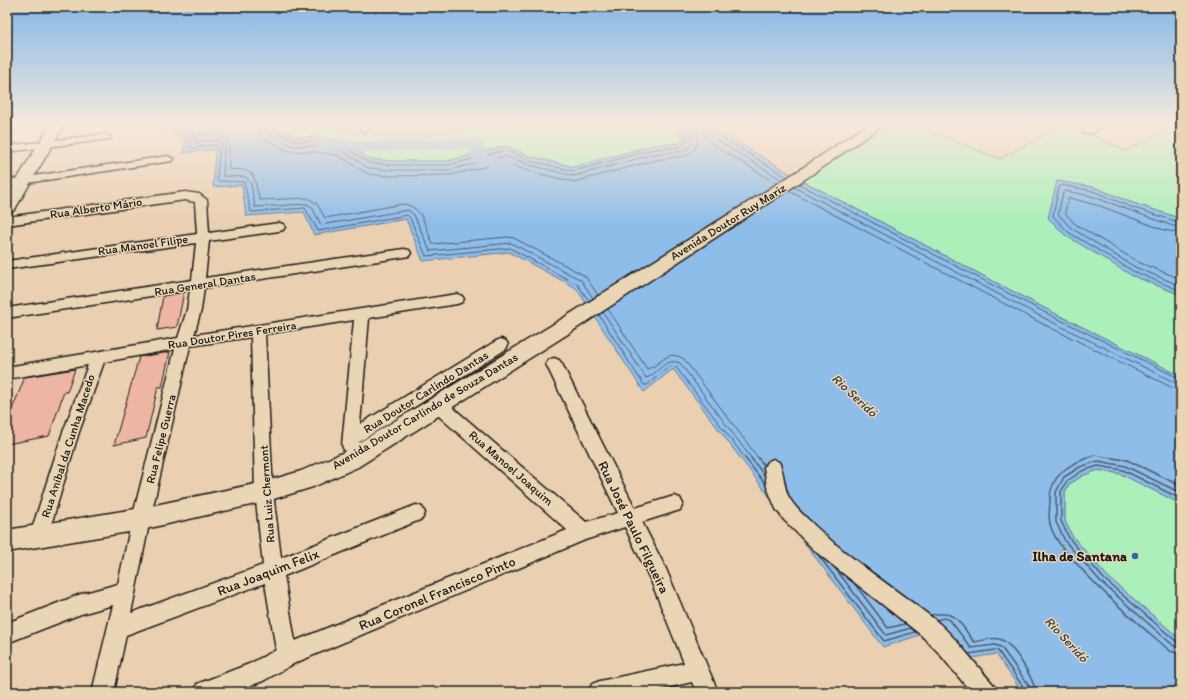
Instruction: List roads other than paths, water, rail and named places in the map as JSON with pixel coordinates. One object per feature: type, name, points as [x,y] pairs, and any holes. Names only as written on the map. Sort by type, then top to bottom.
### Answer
[{"type":"main road","points":[[7,209],[39,158]]},
{"type":"main road","name":"Avenida Doutor Ruy Mariz","points":[[578,317],[827,158]]},
{"type":"main road","name":"Avenida Doutor Carlindo de Souza Dantas","points":[[7,541],[141,519],[264,492],[305,480],[350,460],[564,328],[578,317]]},
{"type":"street","points":[[7,182],[168,159]]},
{"type":"street","name":"Rua Alberto Mário","points":[[7,221],[185,196]]},
{"type":"street","name":"Rua Felipe Guerra","points":[[103,692],[141,519],[184,342],[194,310],[203,236],[202,207],[200,200],[195,197],[185,196]]},
{"type":"street","name":"Rua Manoel Filipe","points":[[7,265],[203,236],[279,227]]},
{"type":"street","name":"Rua General Dantas","points":[[7,313],[404,253]]},
{"type":"street","name":"Rua Doutor Pires Ferreira","points":[[7,373],[184,342],[362,315],[457,298]]},
{"type":"street","points":[[350,460],[350,438],[362,315]]},
{"type":"street","name":"Rua Luiz Chermont","points":[[258,331],[264,492],[273,571],[287,655]]},
{"type":"street","name":"Rua Doutor Carlindo Dantas","points":[[350,438],[501,345]]},
{"type":"street","name":"Rua Aníbal da Cunha Macedo","points":[[39,535],[70,436],[98,357]]},
{"type":"street","name":"Rua José Paulo Filgueira","points":[[554,364],[659,576],[707,692]]},
{"type":"street","name":"Rua Manoel Joaquim","points":[[438,405],[584,532]]},
{"type":"street","points":[[773,467],[776,487],[782,502],[790,514],[823,546],[928,628],[945,645],[985,692]]},
{"type":"street","name":"Rua Coronel Francisco Pinto","points":[[213,691],[255,673],[287,655],[584,532],[630,519],[674,504]]},
{"type":"street","name":"Rua Joaquim Felix","points":[[118,628],[273,571],[416,513]]},
{"type":"street","points":[[7,633],[81,604],[126,592]]},
{"type":"street","points":[[600,692],[699,670]]},
{"type":"water","name":"Rio Seridó","points":[[215,158],[367,158],[392,161],[448,161],[461,158],[535,158],[574,167],[608,158],[763,158],[801,180],[1050,311],[1181,376],[1181,504],[1121,474],[1098,470],[1084,475],[1069,484],[1065,492],[1065,521],[1072,536],[1107,576],[1181,640],[1181,692],[1022,692],[996,654],[967,659],[944,627],[883,647],[673,369],[644,392],[576,288],[509,252],[423,261],[406,219],[314,235],[304,212],[246,216],[242,185],[213,187]]},
{"type":"water","points":[[1057,181],[1094,187],[1130,202],[1181,218],[1181,295],[1131,275],[1065,235],[1048,218]]},
{"type":"waterway","points":[[480,158],[481,161],[501,163]]},
{"type":"place","name":"Ilha de Santana","points":[[1135,556]]}]
